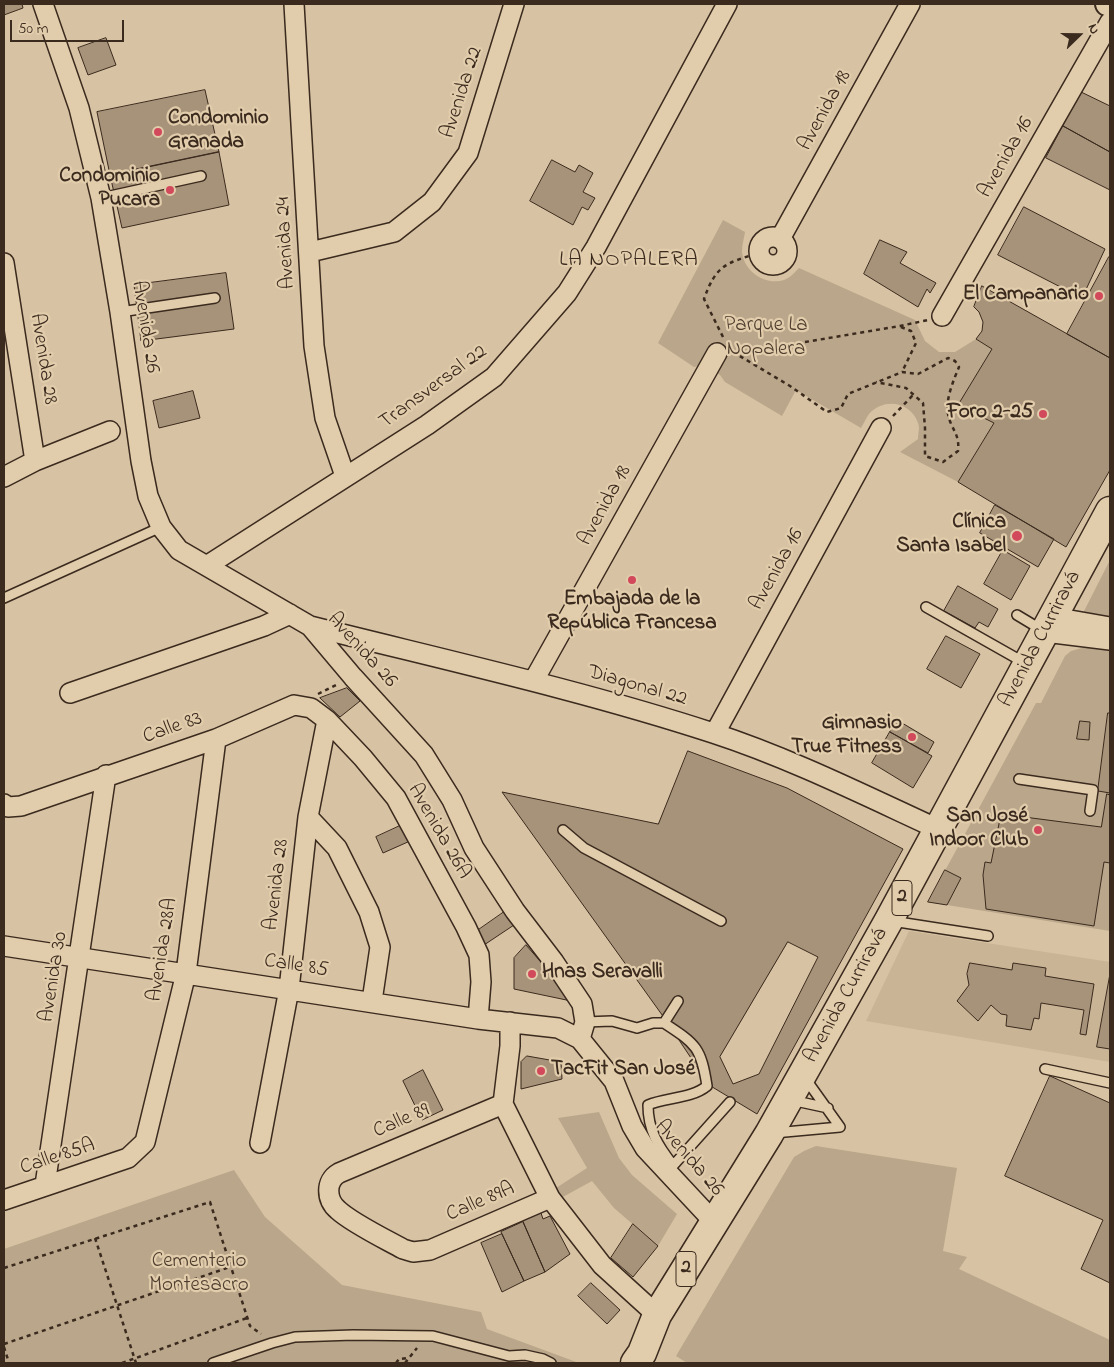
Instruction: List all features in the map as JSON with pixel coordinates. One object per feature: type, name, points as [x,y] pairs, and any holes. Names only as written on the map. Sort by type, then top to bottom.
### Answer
[{"type":"highway","name":"Avenida Curriravá","points":[[635,1363],[642,1353],[657,1315],[715,1223],[803,1076],[940,830],[1110,511]]},
{"type":"highway","name":"Avenida Curriravá","points":[[615,1363],[632,1338],[657,1315]]},
{"type":"street","name":"Avenida 26","points":[[43,4],[79,108],[101,198],[120,312],[141,461],[148,496],[161,527],[179,550],[208,565],[310,626],[353,677],[424,755],[452,800],[474,848],[514,911],[554,962],[582,1004],[583,1030],[614,1081],[632,1126],[645,1148],[670,1169],[715,1223]]},
{"type":"street","name":"Avenida 24","points":[[294,4],[314,346],[325,418],[345,476]]},
{"type":"street","name":"Avenida 22","points":[[310,252],[394,232],[432,202],[468,153],[514,4]]},
{"type":"street","name":"Transversal 22","points":[[208,565],[427,425],[494,377],[567,293],[624,197],[726,4]]},
{"type":"street","name":"Avenida 18","points":[[758,253],[766,264],[780,264],[787,252],[780,239],[910,4]]},
{"type":"street","name":"Avenida 16","points":[[942,316],[1110,22]]},
{"type":"street","name":"Avenida 28","points":[[4,263],[35,461]]},
{"type":"street","name":"Avenida 18","points":[[534,680],[726,348]]},
{"type":"street","name":"Avenida 16","points":[[715,733],[881,428]]},
{"type":"street","points":[[4,477],[35,461],[110,431]]},
{"type":"street","points":[[70,693],[264,626],[290,614]]},
{"type":"street","points":[[1049,625],[1110,626]]},
{"type":"street","points":[[1049,625],[1110,640]]},
{"type":"street","name":"Diagonal 22","points":[[310,626],[534,680],[715,733],[812,772],[940,830]]},
{"type":"street","name":"Avenida 26A","points":[[294,705],[311,708],[327,720],[363,758],[396,798],[466,927],[479,955],[478,1019]]},
{"type":"street","name":"Calle 83","points":[[4,804],[8,807],[20,806],[106,775],[216,739],[294,705]]},
{"type":"street","name":"Avenida 28","points":[[260,1143],[289,989],[308,817],[327,720]]},
{"type":"street","name":"Avenida 28A","points":[[128,1158],[145,1142],[186,973],[216,739]]},
{"type":"street","name":"Avenida 30","points":[[45,1185],[81,957],[106,775]]},
{"type":"street","points":[[308,817],[337,848],[369,912],[380,947],[372,1001]]},
{"type":"street","name":"Calle 85","points":[[4,946],[372,1001],[478,1019],[583,1030]]},
{"type":"street","points":[[510,1022],[510,1046],[503,1104],[550,1198],[602,1265],[657,1315]]},
{"type":"street","name":"Calle 89","points":[[430,1250],[413,1252],[403,1249],[338,1210],[328,1190],[332,1179],[339,1173],[503,1104]]},
{"type":"street","name":"Calle 85A","points":[[4,1200],[128,1158]]},
{"type":"street","name":"Calle 89A","points":[[430,1250],[550,1198]]},
{"type":"lane","points":[[101,198],[201,176]]},
{"type":"lane","points":[[120,312],[216,298]]},
{"type":"lane","points":[[4,598],[161,527]]},
{"type":"lane","points":[[926,607],[1027,664]]},
{"type":"lane","points":[[1017,615],[1049,625]]},
{"type":"lane","points":[[1019,780],[1093,790],[1090,811]]},
{"type":"lane","points":[[564,830],[584,848],[721,921]]},
{"type":"lane","points":[[889,920],[988,936]]},
{"type":"lane","points":[[664,1023],[678,1001]]},
{"type":"lane","points":[[583,1030],[612,1021],[637,1028],[653,1023],[664,1023],[692,1041],[699,1053],[707,1086],[699,1092],[659,1100],[648,1105],[648,1120],[657,1145],[670,1169],[730,1102]]},
{"type":"lane","points":[[1045,1069],[1110,1083]]},
{"type":"lane","points":[[769,1134],[840,1126],[803,1076]]},
{"type":"lane","points":[[789,1099],[828,1108]]},
{"type":"lane","points":[[213,1363],[272,1343],[305,1337],[428,1335],[512,1360],[525,1355],[543,1359],[550,1363]]},
{"type":"path","points":[[758,253],[728,262],[710,280],[704,299],[726,348],[790,386],[827,412],[841,408],[848,394],[876,382],[902,372],[918,374],[948,358],[955,361],[959,367],[952,383],[947,411],[960,440],[958,451],[943,462],[924,456],[926,428],[923,403],[906,388],[876,382]]},
{"type":"path","points":[[726,348],[900,326],[942,316]]},
{"type":"path","points":[[900,326],[911,331],[916,343],[902,372]]},
{"type":"path","points":[[881,428],[913,395]]},
{"type":"path","points":[[294,705],[353,677]]},
{"type":"path","points":[[4,1268],[210,1202],[250,1326],[272,1343]]},
{"type":"path","points":[[95,1238],[136,1363]]},
{"type":"path","points":[[9,1363],[4,1346],[230,1267]]},
{"type":"path","points":[[122,1363],[248,1318]]},
{"type":"path","points":[[396,1363],[399,1359],[408,1358]]},
{"type":"shaded area","points":[[909,931],[1110,962],[1110,1062],[866,1021]]},
{"type":"green space","name":"Parque La Nopalera","points":[[723,220],[745,232],[742,249],[743,258],[751,271],[763,279],[770,281],[784,280],[799,268],[915,320],[925,341],[939,352],[955,352],[976,339],[992,349],[959,405],[994,423],[958,482],[900,452],[918,439],[919,431],[919,425],[914,416],[903,406],[896,404],[882,405],[869,414],[861,428],[796,390],[782,416],[725,382],[720,375],[706,365],[694,367],[658,343]]},
{"type":"green space","points":[[1110,560],[1110,620],[1081,617]]},
{"type":"green space","name":"San José Indoor Club","points":[[1082,648],[1110,648],[1110,931],[928,902],[1036,703],[1041,703],[1065,656],[1071,651]]},
{"type":"green space","points":[[599,1112],[619,1158],[632,1175],[677,1214],[658,1246],[614,1208],[592,1181],[561,1198],[556,1188],[587,1168],[558,1118]]},
{"type":"green space","points":[[816,1146],[957,1168],[943,1251],[967,1257],[959,1269],[1110,1340],[1110,1363],[687,1363],[676,1356],[794,1157]]},
{"type":"green space","name":"Cementerio Montesacro","points":[[234,1170],[265,1217],[342,1285],[481,1312],[487,1329],[579,1363],[4,1363],[4,1249]]},
{"type":"building","points":[[4,4],[22,4],[23,8],[4,15]]},
{"type":"building","points":[[106,38],[116,65],[88,75],[78,48]]},
{"type":"building","name":"Condominio Granada","points":[[205,90],[219,152],[110,175],[97,112]]},
{"type":"building","points":[[1079,91],[1110,106],[1110,152],[1063,126]]},
{"type":"building","points":[[1063,126],[1110,152],[1110,190],[1046,158]]},
{"type":"building","name":"Condominio Pucara","points":[[219,152],[229,205],[122,228],[110,175]]},
{"type":"building","points":[[552,160],[575,172],[579,165],[593,173],[583,192],[595,198],[588,210],[582,207],[573,225],[530,201]]},
{"type":"building","points":[[1024,207],[1105,249],[1082,298],[998,255]]},
{"type":"building","points":[[880,240],[907,252],[900,263],[936,283],[930,293],[927,289],[918,307],[864,274]]},
{"type":"building","name":"El Campanario","points":[[1110,258],[1110,358],[1067,334]]},
{"type":"building","points":[[226,273],[234,329],[141,341],[134,285]]},
{"type":"building","name":"Foro 2-25","points":[[982,286],[1110,358],[1110,470],[1066,547],[958,482],[994,423],[958,405],[992,349],[976,339],[982,331],[983,322],[979,312],[974,307]]},
{"type":"building","points":[[193,391],[200,418],[159,428],[153,401]]},
{"type":"building","name":"Clínica Santa Isabel","points":[[995,505],[1054,539],[1038,567],[980,533]]},
{"type":"building","points":[[1003,550],[1030,566],[1011,600],[984,584]]},
{"type":"building","points":[[958,586],[998,609],[988,627],[979,622],[975,628],[944,611]]},
{"type":"building","points":[[946,636],[980,654],[961,688],[927,669]]},
{"type":"building","points":[[347,688],[360,701],[340,717],[320,698]]},
{"type":"building","points":[[1108,713],[1110,713],[1110,793],[1098,791]]},
{"type":"building","name":"Gimnasio True Fitness","points":[[897,720],[934,742],[928,753],[890,732]]},
{"type":"building","points":[[1080,721],[1090,722],[1089,740],[1077,739]]},
{"type":"building","points":[[890,732],[932,756],[913,788],[872,763]]},
{"type":"building","points":[[688,751],[787,788],[903,849],[757,1114],[709,1085],[665,1019],[502,792],[658,824]]},
{"type":"building","points":[[1107,794],[1110,795],[1110,863],[1104,862],[1094,926],[986,909],[983,875],[985,862],[991,863],[1001,814],[1101,827]]},
{"type":"building","points":[[402,825],[410,841],[383,853],[376,837]]},
{"type":"building","points":[[945,870],[961,878],[947,905],[928,902]]},
{"type":"building","points":[[507,910],[514,925],[484,945],[477,931]]},
{"type":"building","points":[[788,942],[818,957],[759,1074],[733,1084],[720,1057]]},
{"type":"building","name":"Hnas Seravalli","points":[[526,945],[576,1002],[514,989],[514,958]]},
{"type":"building","points":[[970,963],[1012,970],[1013,963],[1046,968],[1045,976],[1094,984],[1086,1035],[1080,1034],[1084,1010],[1041,1003],[1039,1019],[1034,1018],[1031,1030],[1006,1026],[1007,1015],[1001,1014],[991,1005],[978,1021],[957,1001],[969,985],[967,974]]},
{"type":"building","points":[[1110,974],[1110,1049],[1097,1047]]},
{"type":"building","name":"TacFit San José","points":[[527,1056],[561,1062],[562,1079],[521,1089],[521,1062]]},
{"type":"building","points":[[423,1070],[443,1110],[422,1120],[403,1081]]},
{"type":"building","points":[[1050,1076],[1110,1103],[1110,1283],[1081,1269],[1103,1220],[1005,1176]]},
{"type":"building","points":[[540,1210],[543,1219],[550,1216],[570,1254],[545,1272],[521,1217]]},
{"type":"building","points":[[523,1222],[545,1272],[524,1281],[501,1232]]},
{"type":"building","points":[[633,1224],[658,1246],[633,1277],[611,1258]]},
{"type":"building","points":[[502,1234],[524,1281],[502,1292],[481,1243]]},
{"type":"building","points":[[591,1283],[620,1310],[607,1324],[578,1296]]},
{"type":"place","name":"Condominio Granada","points":[[158,132]]},
{"type":"place","name":"Condominio Pucara","points":[[170,190]]},
{"type":"place","name":"El Campanario","points":[[1099,296]]},
{"type":"place","name":"Foro 2-25","points":[[1043,414]]},
{"type":"place","name":"Clínica Santa Isabel","points":[[1017,536]]},
{"type":"place","name":"Embajada de la República Francesa","points":[[632,580]]},
{"type":"place","name":"Gimnasio True Fitness","points":[[912,737]]},
{"type":"place","name":"San José Indoor Club","points":[[1038,830]]},
{"type":"place","name":"Hnas Seravalli","points":[[532,974]]},
{"type":"place","name":"TacFit San José","points":[[541,1071]]},
{"type":"district","name":"LA NOPALERA","points":[[629,261]]}]
